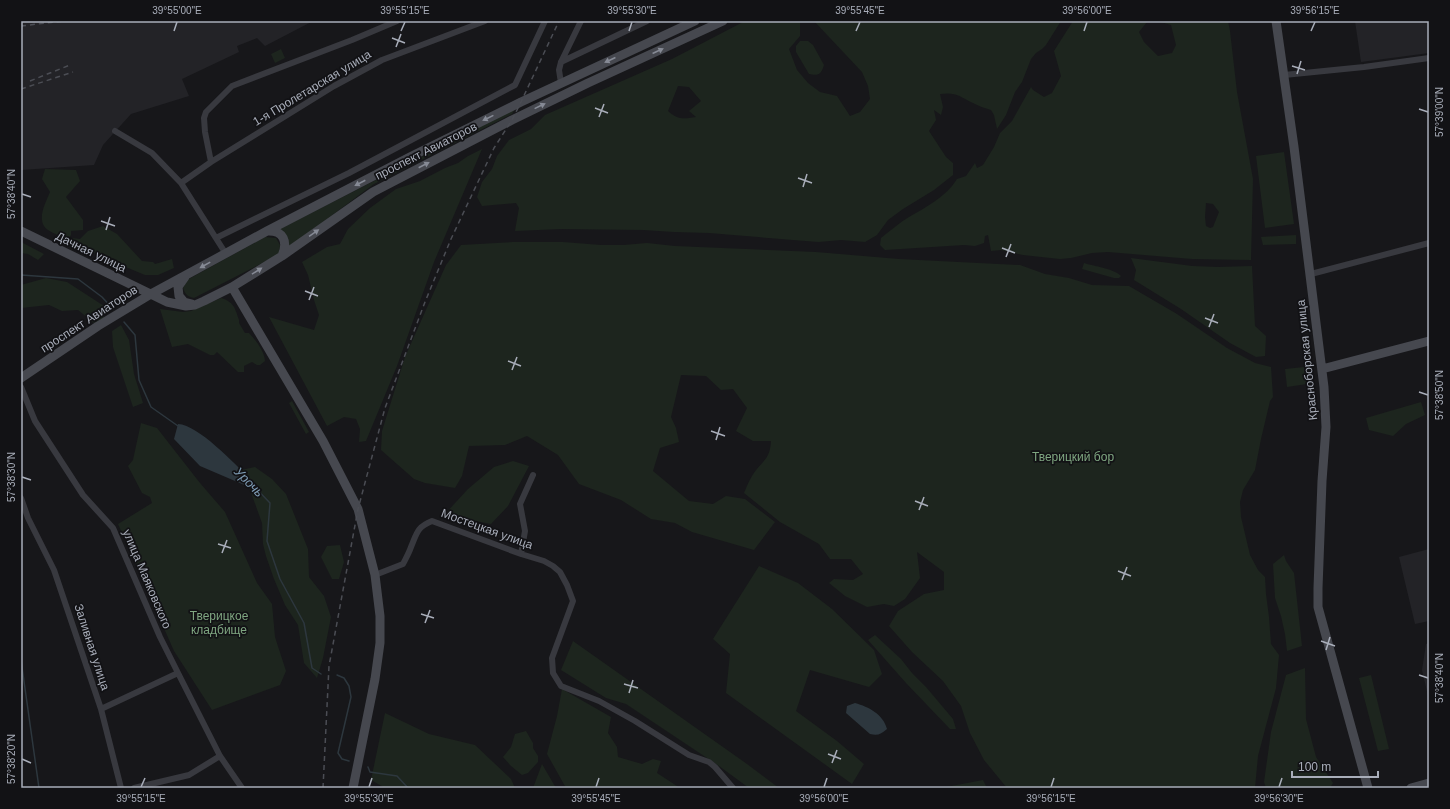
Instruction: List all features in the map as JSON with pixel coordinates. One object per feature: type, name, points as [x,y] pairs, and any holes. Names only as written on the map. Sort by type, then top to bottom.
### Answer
[{"type":"main road","name":"проспект Авиаторов","points":[[21,378],[98,326],[151,294],[267,232],[410,157],[562,83],[695,21]]},
{"type":"main road","name":"проспект Авиаторов","points":[[151,294],[167,302],[180,305],[195,305],[232,287],[282,256],[373,192],[519,116],[723,21]]},
{"type":"main road","name":"Красноборская улица","points":[[1276,21],[1322,369],[1326,427],[1322,480],[1318,607],[1368,788]]},
{"type":"main road","name":"Дачная улица","points":[[21,231],[151,294]]},
{"type":"main road","points":[[267,232],[278,232],[282,236],[286,247],[282,256]]},
{"type":"main road","points":[[185,276],[178,287],[179,296],[184,302],[195,305]]},
{"type":"main road","points":[[232,287],[324,442],[358,509],[375,575],[380,616],[380,643],[376,678],[353,788]]},
{"type":"main road","points":[[1322,369],[1429,341]]},
{"type":"main road","points":[[1411,788],[1429,783]]},
{"type":"street","points":[[211,162],[205,132],[204,118],[206,112],[232,86],[397,21]]},
{"type":"street","name":"1-я Пролетарская улица","points":[[181,183],[211,162],[334,86],[382,60],[485,21]]},
{"type":"street","name":"проспект Авиаторов","points":[[216,238],[349,173],[515,85],[545,21]]},
{"type":"street","points":[[562,83],[559,70],[561,62],[581,21]]},
{"type":"street","points":[[561,62],[647,21]]},
{"type":"street","points":[[1284,75],[1364,67],[1429,58]]},
{"type":"street","points":[[115,131],[152,153],[181,183],[226,254]]},
{"type":"street","points":[[1310,274],[1378,258],[1429,243]]},
{"type":"street","name":"улица Маяковского","points":[[21,389],[35,421],[83,495],[113,528],[160,637],[178,674],[220,756],[242,788]]},
{"type":"street","points":[[521,554],[525,531],[520,504],[533,474]]},
{"type":"street","name":"Заливная улица","points":[[21,498],[28,518],[54,570],[101,709],[121,788]]},
{"type":"street","name":"Мостецкая улица","points":[[375,575],[403,564],[416,532],[424,524],[432,521],[544,561],[553,566],[560,572],[573,601],[552,658],[553,673],[561,686],[598,701],[635,721],[689,755],[709,762],[733,788]]},
{"type":"street","points":[[101,709],[178,674]]},
{"type":"street","points":[[134,788],[189,775],[220,756]]},
{"type":"shaded area","points":[[21,21],[313,21],[265,46],[257,38],[237,46],[239,52],[182,79],[189,96],[131,114],[103,145],[94,165],[21,170]]},
{"type":"shaded area","points":[[1355,21],[1429,21],[1429,53],[1361,62]]},
{"type":"shaded area","points":[[1429,549],[1429,621],[1415,624],[1399,557]]},
{"type":"shaded area","points":[[1429,643],[1429,700],[1422,670],[1426,644]]},
{"type":"green space","points":[[745,21],[800,21],[800,36],[789,49],[797,70],[808,83],[820,92],[837,96],[850,116],[860,112],[870,99],[868,86],[862,72],[814,21],[1061,21],[1046,45],[1031,59],[1006,115],[997,129],[994,115],[991,110],[957,95],[940,94],[943,107],[941,115],[934,110],[936,120],[929,131],[946,157],[953,163],[953,175],[934,190],[888,220],[877,235],[865,242],[841,240],[818,242],[709,233],[643,230],[561,229],[515,231],[519,208],[516,203],[482,206],[477,197],[482,182],[492,169],[497,156],[509,140],[531,129],[545,115],[672,59]],"holes":[[[678,86],[689,87],[701,101],[689,111],[696,117],[678,117],[668,111]]]},
{"type":"green space","points":[[1073,21],[1228,21],[1237,92],[1253,179],[1251,260],[1192,259],[1108,252],[1092,253],[1060,259],[1023,255],[1001,250],[991,251],[988,235],[985,236],[984,243],[975,246],[964,245],[885,250],[880,245],[881,238],[941,196],[957,179],[966,176],[975,163],[977,168],[983,165],[994,147],[1000,133],[1012,121],[1031,87],[1044,97],[1052,93],[1061,76],[1054,51]],"holes":[[[1147,22],[1161,22],[1171,25],[1176,45],[1172,53],[1158,56],[1144,42],[1139,32]],[[1206,203],[1213,204],[1219,212],[1213,227],[1210,228],[1206,226]]]},
{"type":"green space","points":[[800,41],[808,41],[813,45],[824,65],[819,74],[809,74],[796,52],[796,46]]},
{"type":"green space","points":[[281,49],[285,58],[275,63],[271,54]]},
{"type":"green space","points":[[515,109],[512,114],[374,184],[288,248],[278,230]]},
{"type":"green space","points":[[482,149],[434,262],[397,366],[366,441],[359,442],[360,429],[356,419],[344,417],[327,426],[269,317],[314,330],[319,315],[308,275],[302,262],[327,247],[340,244],[348,229],[370,208],[396,189],[420,181],[458,163]]},
{"type":"green space","points":[[1284,152],[1294,224],[1265,228],[1256,156]]},
{"type":"green space","points":[[45,169],[76,170],[80,181],[66,197],[83,220],[83,230],[71,231],[71,235],[68,239],[48,230],[42,222],[44,206],[50,192],[42,179]]},
{"type":"green space","points":[[103,226],[117,234],[142,261],[153,262],[155,264],[172,259],[174,268],[158,275],[145,275],[111,261],[70,241],[72,238],[80,239],[88,231]]},
{"type":"green space","points":[[1296,235],[1296,244],[1263,245],[1261,237]]},
{"type":"green space","points":[[265,237],[276,238],[280,245],[279,253],[276,256],[194,298],[186,294],[183,288],[187,280]]},
{"type":"green space","points":[[21,242],[44,254],[38,260],[28,254],[21,253]]},
{"type":"green space","name":"Тверицкий бор","points":[[513,242],[563,242],[601,245],[647,243],[675,246],[816,252],[899,259],[1020,265],[1045,274],[1069,278],[1092,285],[1129,286],[1177,314],[1227,348],[1255,363],[1271,367],[1273,397],[1270,401],[1255,470],[1243,490],[1240,502],[1241,517],[1250,555],[1258,570],[1265,577],[1271,644],[1279,655],[1276,688],[1258,756],[1255,788],[1007,788],[984,760],[970,733],[961,706],[943,681],[912,652],[889,626],[898,611],[924,594],[944,590],[944,572],[917,552],[920,578],[905,599],[894,606],[884,604],[867,607],[845,596],[829,583],[834,579],[853,580],[863,574],[851,559],[830,559],[819,544],[780,522],[744,493],[755,471],[767,457],[771,441],[753,441],[736,431],[747,408],[733,389],[721,390],[706,376],[681,375],[671,417],[676,428],[679,442],[660,448],[653,471],[689,501],[713,504],[726,496],[745,499],[775,522],[754,550],[692,532],[675,523],[651,519],[621,500],[579,484],[558,455],[527,436],[505,445],[469,446],[462,476],[455,488],[425,483],[414,479],[381,450],[382,431],[405,357],[446,265],[461,245]]},
{"type":"green space","points":[[1131,258],[1192,266],[1252,266],[1255,326],[1266,336],[1265,356],[1256,357],[1230,343],[1181,309],[1134,280],[1136,270]]},
{"type":"green space","points":[[1084,263],[1109,270],[1121,276],[1119,278],[1114,278],[1082,269]]},
{"type":"green space","points":[[46,278],[67,282],[104,306],[104,318],[94,323],[78,310],[62,311],[49,305],[21,308],[21,285]]},
{"type":"green space","points":[[221,298],[229,301],[235,309],[239,323],[245,333],[249,333],[257,342],[265,361],[260,365],[252,362],[244,366],[244,372],[238,372],[217,352],[214,355],[210,355],[188,344],[172,347],[160,309],[183,312],[191,311]]},
{"type":"green space","points":[[121,325],[129,340],[134,374],[143,403],[133,407],[113,347],[112,331]]},
{"type":"green space","points":[[1304,367],[1307,384],[1287,387],[1285,369]]},
{"type":"green space","points":[[292,401],[309,432],[306,434],[289,403]]},
{"type":"green space","points":[[1421,402],[1425,415],[1406,424],[1393,436],[1369,430],[1366,418]]},
{"type":"green space","name":"Тверицкое кладбище","points":[[141,423],[157,428],[225,512],[257,583],[272,604],[275,637],[286,671],[280,685],[212,710],[174,651],[118,524],[152,503],[150,497],[142,493],[128,466],[133,460]]},
{"type":"green space","points":[[513,461],[529,466],[508,506],[491,524],[444,515],[468,489],[494,467]]},
{"type":"green space","points":[[255,467],[272,479],[286,494],[308,549],[309,577],[324,596],[331,617],[323,658],[317,678],[304,663],[298,625],[285,605],[266,556],[263,544],[262,523],[249,487],[250,478],[241,470]]},
{"type":"green space","points":[[340,545],[344,562],[339,579],[332,579],[321,557],[327,546]]},
{"type":"green space","points":[[1284,555],[1294,573],[1302,646],[1287,651],[1281,616],[1275,598],[1273,564]]},
{"type":"green space","points":[[759,566],[798,583],[832,609],[874,650],[882,674],[869,687],[810,670],[796,711],[837,741],[864,764],[852,784],[726,693],[730,654],[713,639]]},
{"type":"green space","points":[[875,635],[901,659],[926,687],[953,719],[956,729],[950,729],[868,640]]},
{"type":"green space","points":[[573,641],[779,788],[749,788],[719,766],[626,704],[606,698],[561,670]]},
{"type":"green space","points":[[1305,668],[1306,719],[1316,757],[1333,783],[1330,788],[1266,788],[1264,782],[1271,732],[1286,675]]},
{"type":"green space","points":[[1371,675],[1389,749],[1378,751],[1359,678]]},
{"type":"green space","points":[[562,689],[611,717],[608,733],[617,747],[618,757],[642,764],[653,759],[661,761],[657,773],[680,788],[566,788],[547,754]]},
{"type":"green space","points":[[385,713],[429,734],[475,745],[511,779],[515,788],[385,788],[371,780]]},
{"type":"green space","points":[[526,731],[533,743],[533,748],[538,756],[538,762],[528,773],[522,775],[503,757],[511,747],[515,734]]},
{"type":"green space","points":[[542,764],[556,788],[533,788]]},
{"type":"green space","points":[[983,780],[987,788],[941,788]]},
{"type":"water","points":[[178,424],[196,431],[216,446],[250,478],[249,487],[200,466],[174,439]]},
{"type":"water","points":[[855,703],[879,715],[887,729],[879,734],[870,734],[846,713],[847,706]]},
{"type":"waterway","name":"Урочь","points":[[21,275],[78,279],[102,297],[113,309]]},
{"type":"waterway","name":"Урочь","points":[[124,322],[135,335],[139,380],[151,407],[178,426]]},
{"type":"waterway","name":"Урочь","points":[[249,481],[270,503],[267,541],[280,579],[304,623],[312,668],[321,674]]},
{"type":"waterway","points":[[21,660],[39,788]]},
{"type":"waterway","name":"Урочь","points":[[337,675],[344,678],[349,686],[351,697],[338,753],[342,759],[349,761]]},
{"type":"waterway","name":"Урочь","points":[[368,767],[370,772],[397,776],[408,788]]},
{"type":"railway","points":[[21,26],[63,21]]},
{"type":"railway","points":[[323,788],[329,666],[358,509],[385,408],[425,302],[451,239],[494,148],[512,120],[521,102],[559,21]]},
{"type":"railway","points":[[30,81],[70,65]]},
{"type":"railway","points":[[21,89],[73,72]]}]
